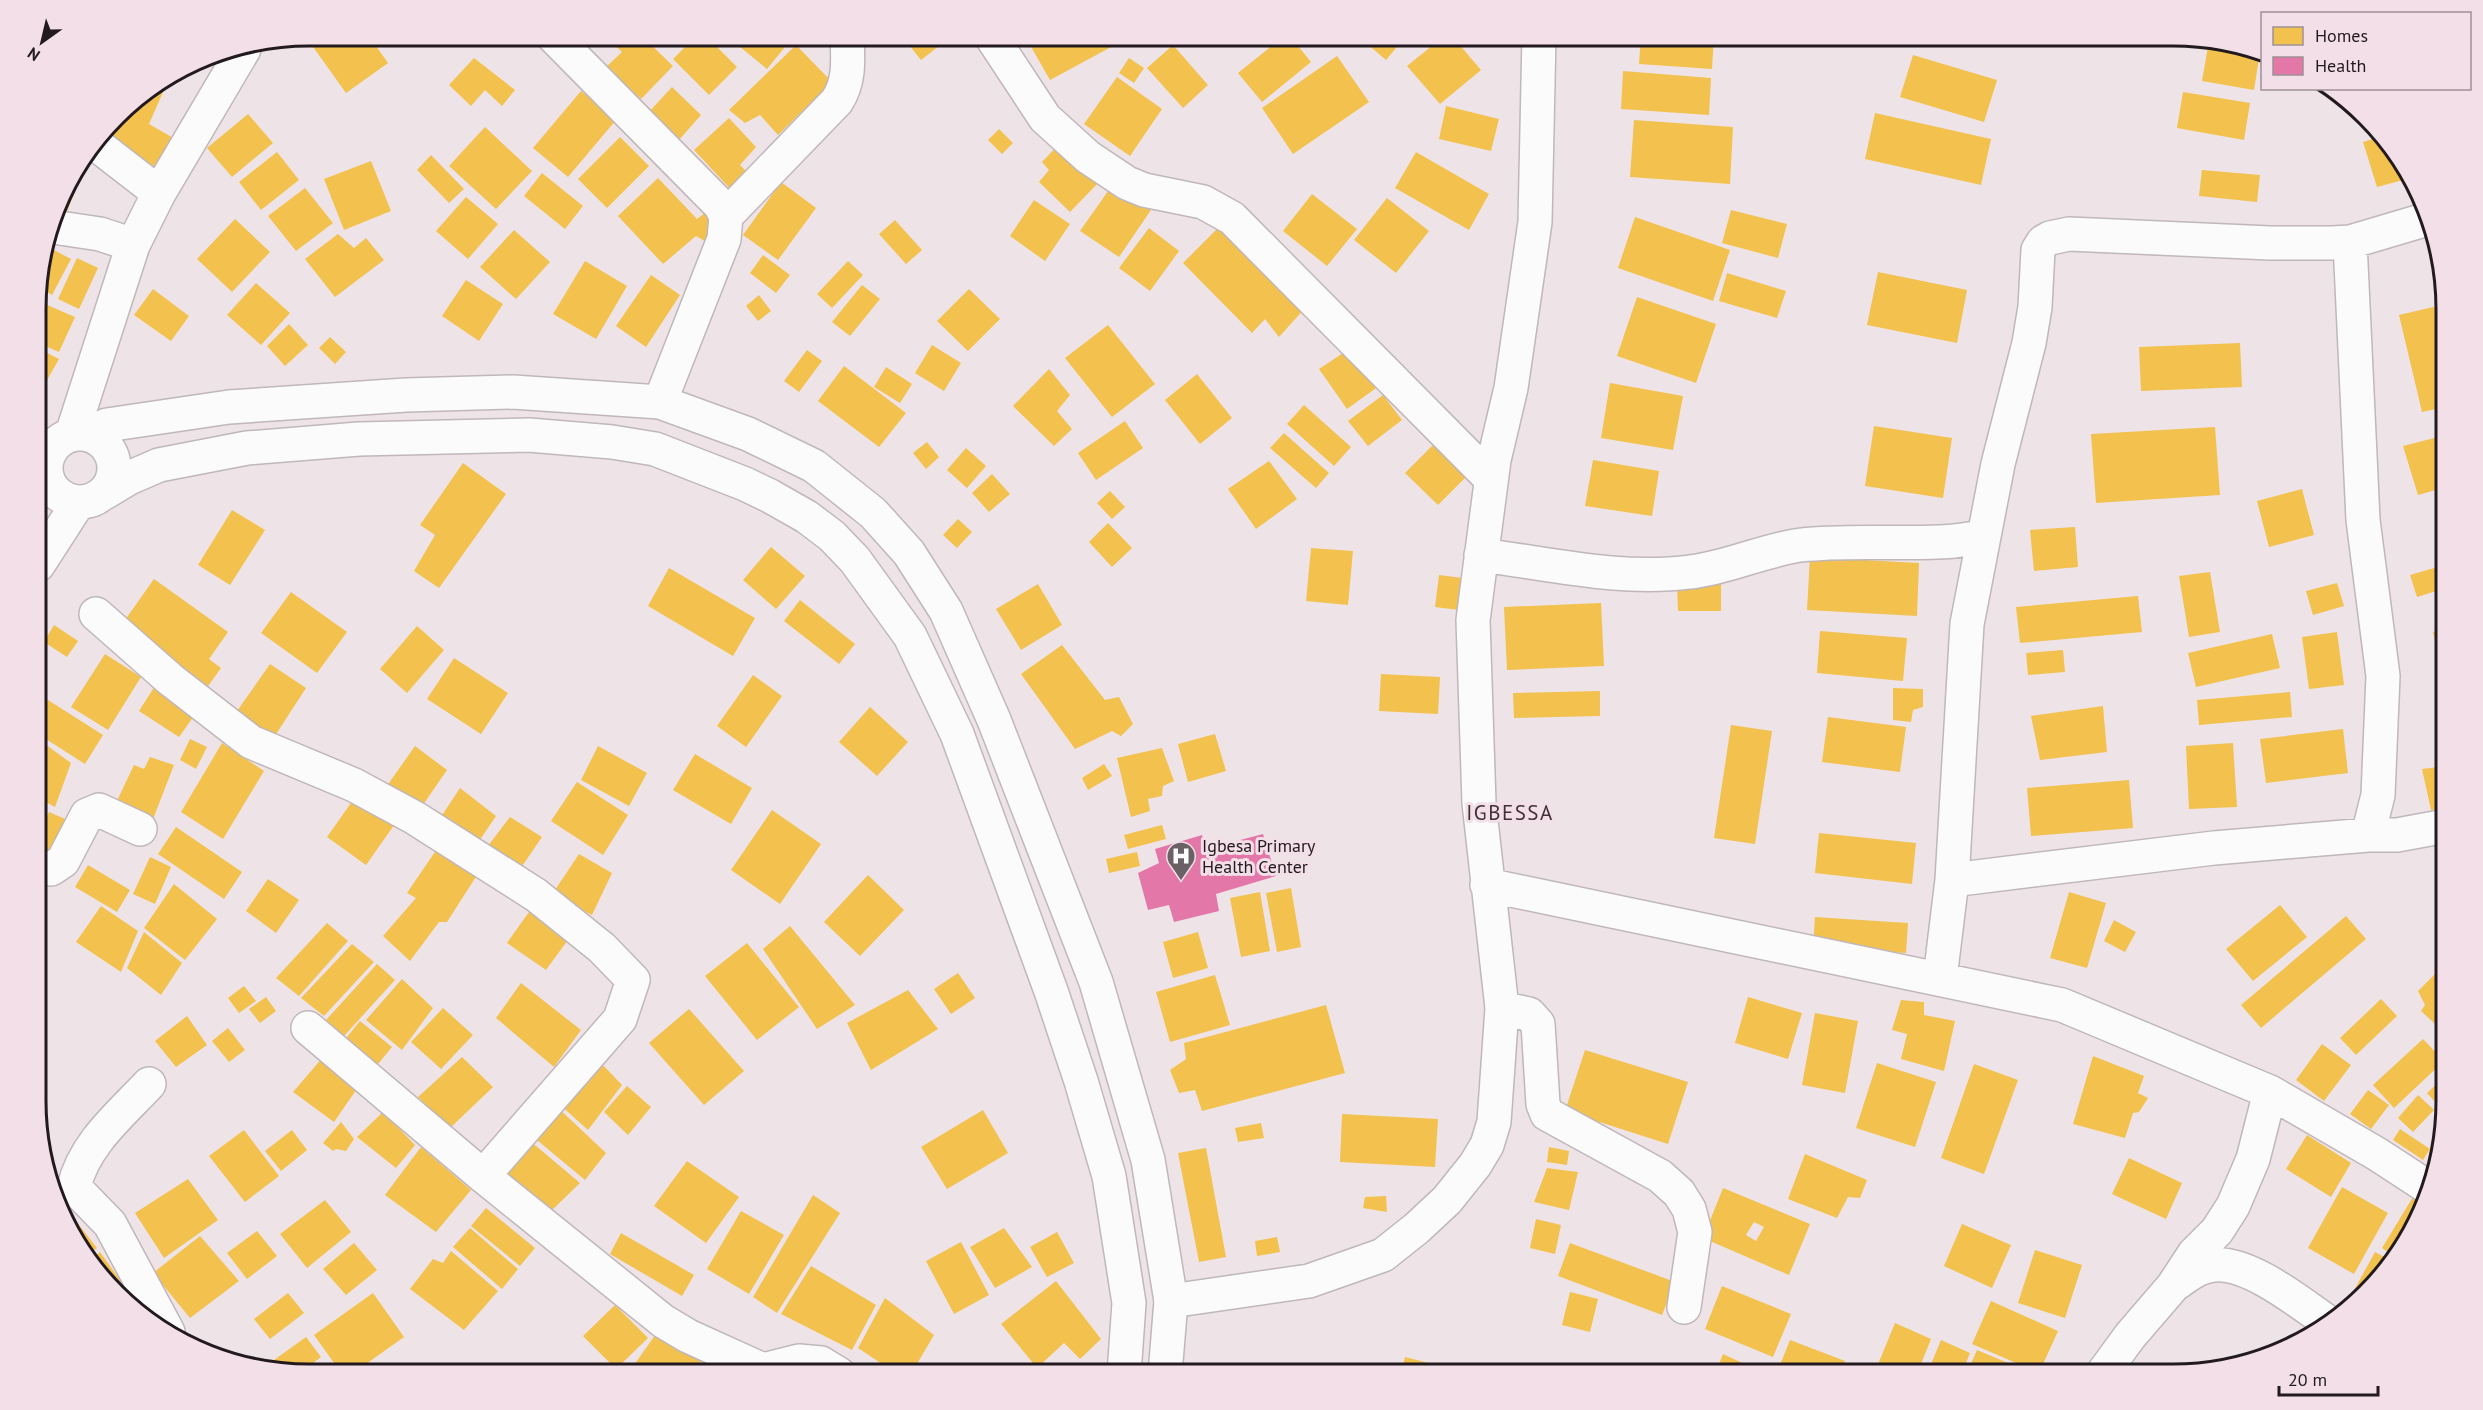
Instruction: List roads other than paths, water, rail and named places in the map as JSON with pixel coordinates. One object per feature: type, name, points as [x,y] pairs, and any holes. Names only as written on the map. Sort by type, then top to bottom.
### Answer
[{"type":"street","points":[[563,46],[720,205],[726,216],[724,239],[660,402]]},
{"type":"street","points":[[726,216],[837,101],[844,90],[848,74],[847,46]]},
{"type":"street","points":[[998,46],[1045,118],[1088,157],[1127,183],[1144,190],[1203,202],[1232,218],[1491,479]]},
{"type":"street","points":[[1171,1301],[1309,1281],[1383,1255],[1447,1200],[1475,1165],[1487,1144],[1494,1122],[1502,1008],[1479,803],[1473,620],[1491,479],[1511,388],[1535,222],[1539,46]]},
{"type":"street","points":[[79,434],[133,245],[159,193],[240,56]]},
{"type":"street","points":[[102,148],[159,193]]},
{"type":"street","points":[[1940,978],[1952,880],[1967,624],[1998,464],[2029,343],[2035,307],[2037,259],[2043,242],[2069,234],[2270,243],[2350,242],[2421,221]]},
{"type":"street","points":[[59,228],[100,234],[133,245]]},
{"type":"street","points":[[2350,242],[2363,520],[2383,676],[2378,795],[2368,835]]},
{"type":"street","points":[[46,457],[52,447],[61,439],[107,425],[229,407],[406,395],[513,392],[660,402],[748,435],[814,466],[873,513],[909,553],[946,611],[994,720],[1096,982],[1148,1160],[1171,1301],[1166,1364]]},
{"type":"street","points":[[46,555],[91,498],[111,482],[114,470],[113,458],[106,447],[97,438],[79,434]]},
{"type":"street","points":[[46,476],[51,488],[63,499],[91,498],[159,465],[247,448],[359,439],[529,435],[612,442],[655,449],[762,492],[807,517],[832,536],[855,560],[910,636],[957,734],[1051,991],[1109,1176],[1129,1303],[1125,1364]]},
{"type":"street","points":[[1481,555],[1548,563],[1602,573],[1649,576],[1723,566],[1800,545],[1850,542],[1940,542],[1983,537]]},
{"type":"street","points":[[96,614],[171,680],[251,742],[354,785],[415,819],[536,895],[602,948],[633,980],[620,1019],[483,1176]]},
{"type":"street","points":[[46,868],[51,869],[63,861],[87,815],[99,810],[140,829]]},
{"type":"street","points":[[1952,880],[2214,848],[2368,835],[2397,835],[2436,828]]},
{"type":"street","points":[[1487,885],[2062,1005],[2270,1092],[2377,1154],[2423,1184]]},
{"type":"street","points":[[1502,1008],[1529,1014],[1538,1024],[1543,1104],[1547,1114],[1660,1176],[1679,1193],[1689,1209],[1695,1232],[1684,1307]]},
{"type":"street","points":[[308,1028],[483,1176],[663,1321],[688,1336],[750,1364]]},
{"type":"street","points":[[149,1084],[99,1137],[83,1163],[74,1187],[110,1224],[159,1316]]},
{"type":"street","points":[[2110,1364],[2130,1336],[2173,1286],[2194,1254],[2217,1231],[2233,1206],[2253,1159],[2270,1092]]},
{"type":"street","points":[[2173,1286],[2193,1272],[2212,1265],[2228,1265],[2268,1283],[2321,1318]]},
{"type":"street","points":[[785,1364],[799,1360],[823,1364]]},
{"type":"place","name":"Igbesa Primary Health Center","points":[[1181,882]]},
{"type":"district","name":"IGBESSA","points":[[1510,813]]}]
